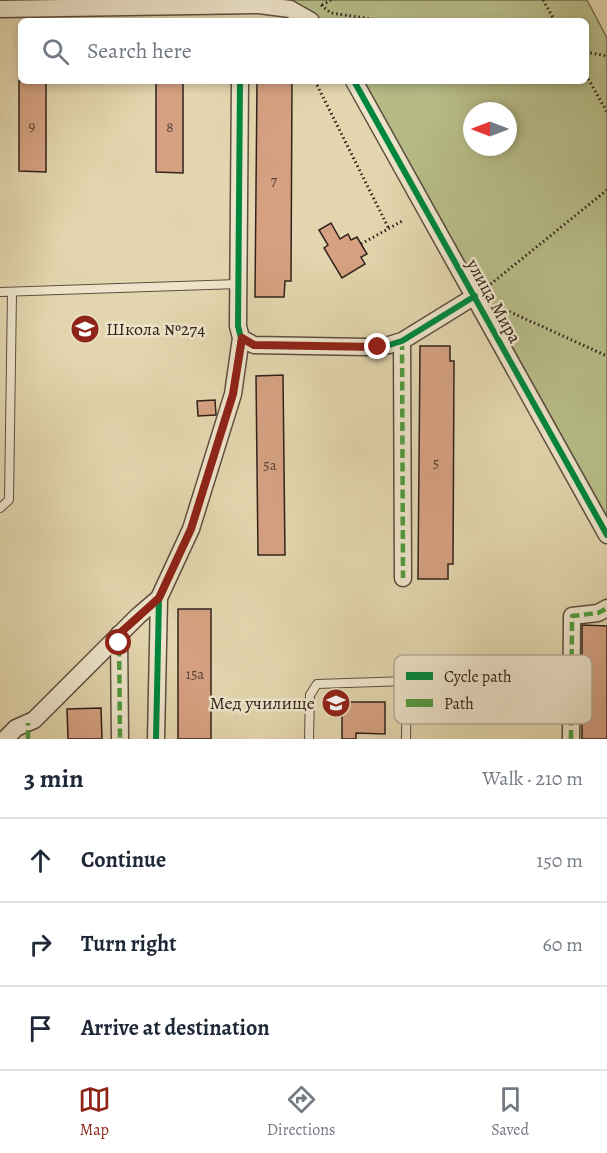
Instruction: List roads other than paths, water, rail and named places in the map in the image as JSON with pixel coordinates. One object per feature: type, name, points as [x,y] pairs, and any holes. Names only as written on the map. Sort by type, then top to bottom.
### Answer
[{"type":"street","points":[[0,9],[240,13],[276,6],[290,9],[306,18]]},
{"type":"street","points":[[5,739],[16,729],[28,731],[34,720],[119,634],[159,598],[191,529],[233,394],[242,338],[238,326],[240,84]]},
{"type":"street","name":"улица Мира","points":[[356,84],[607,536]]},
{"type":"street","points":[[242,338],[254,345],[378,347],[402,341],[475,296]]},
{"type":"street","points":[[402,341],[403,578]]},
{"type":"street","points":[[156,739],[159,598]]},
{"type":"street","points":[[572,655],[572,616],[598,613],[607,608]]},
{"type":"street","points":[[119,634],[120,739]]},
{"type":"street","points":[[571,724],[571,739]]},
{"type":"lane","points":[[0,292],[238,284]]},
{"type":"lane","points":[[0,508],[9,500],[12,292]]},
{"type":"lane","points":[[309,739],[310,695],[317,684],[394,681]]},
{"type":"place","name":"Школа №274","points":[[85,329]]},
{"type":"place","name":"Мед училище","points":[[336,703]]}]
